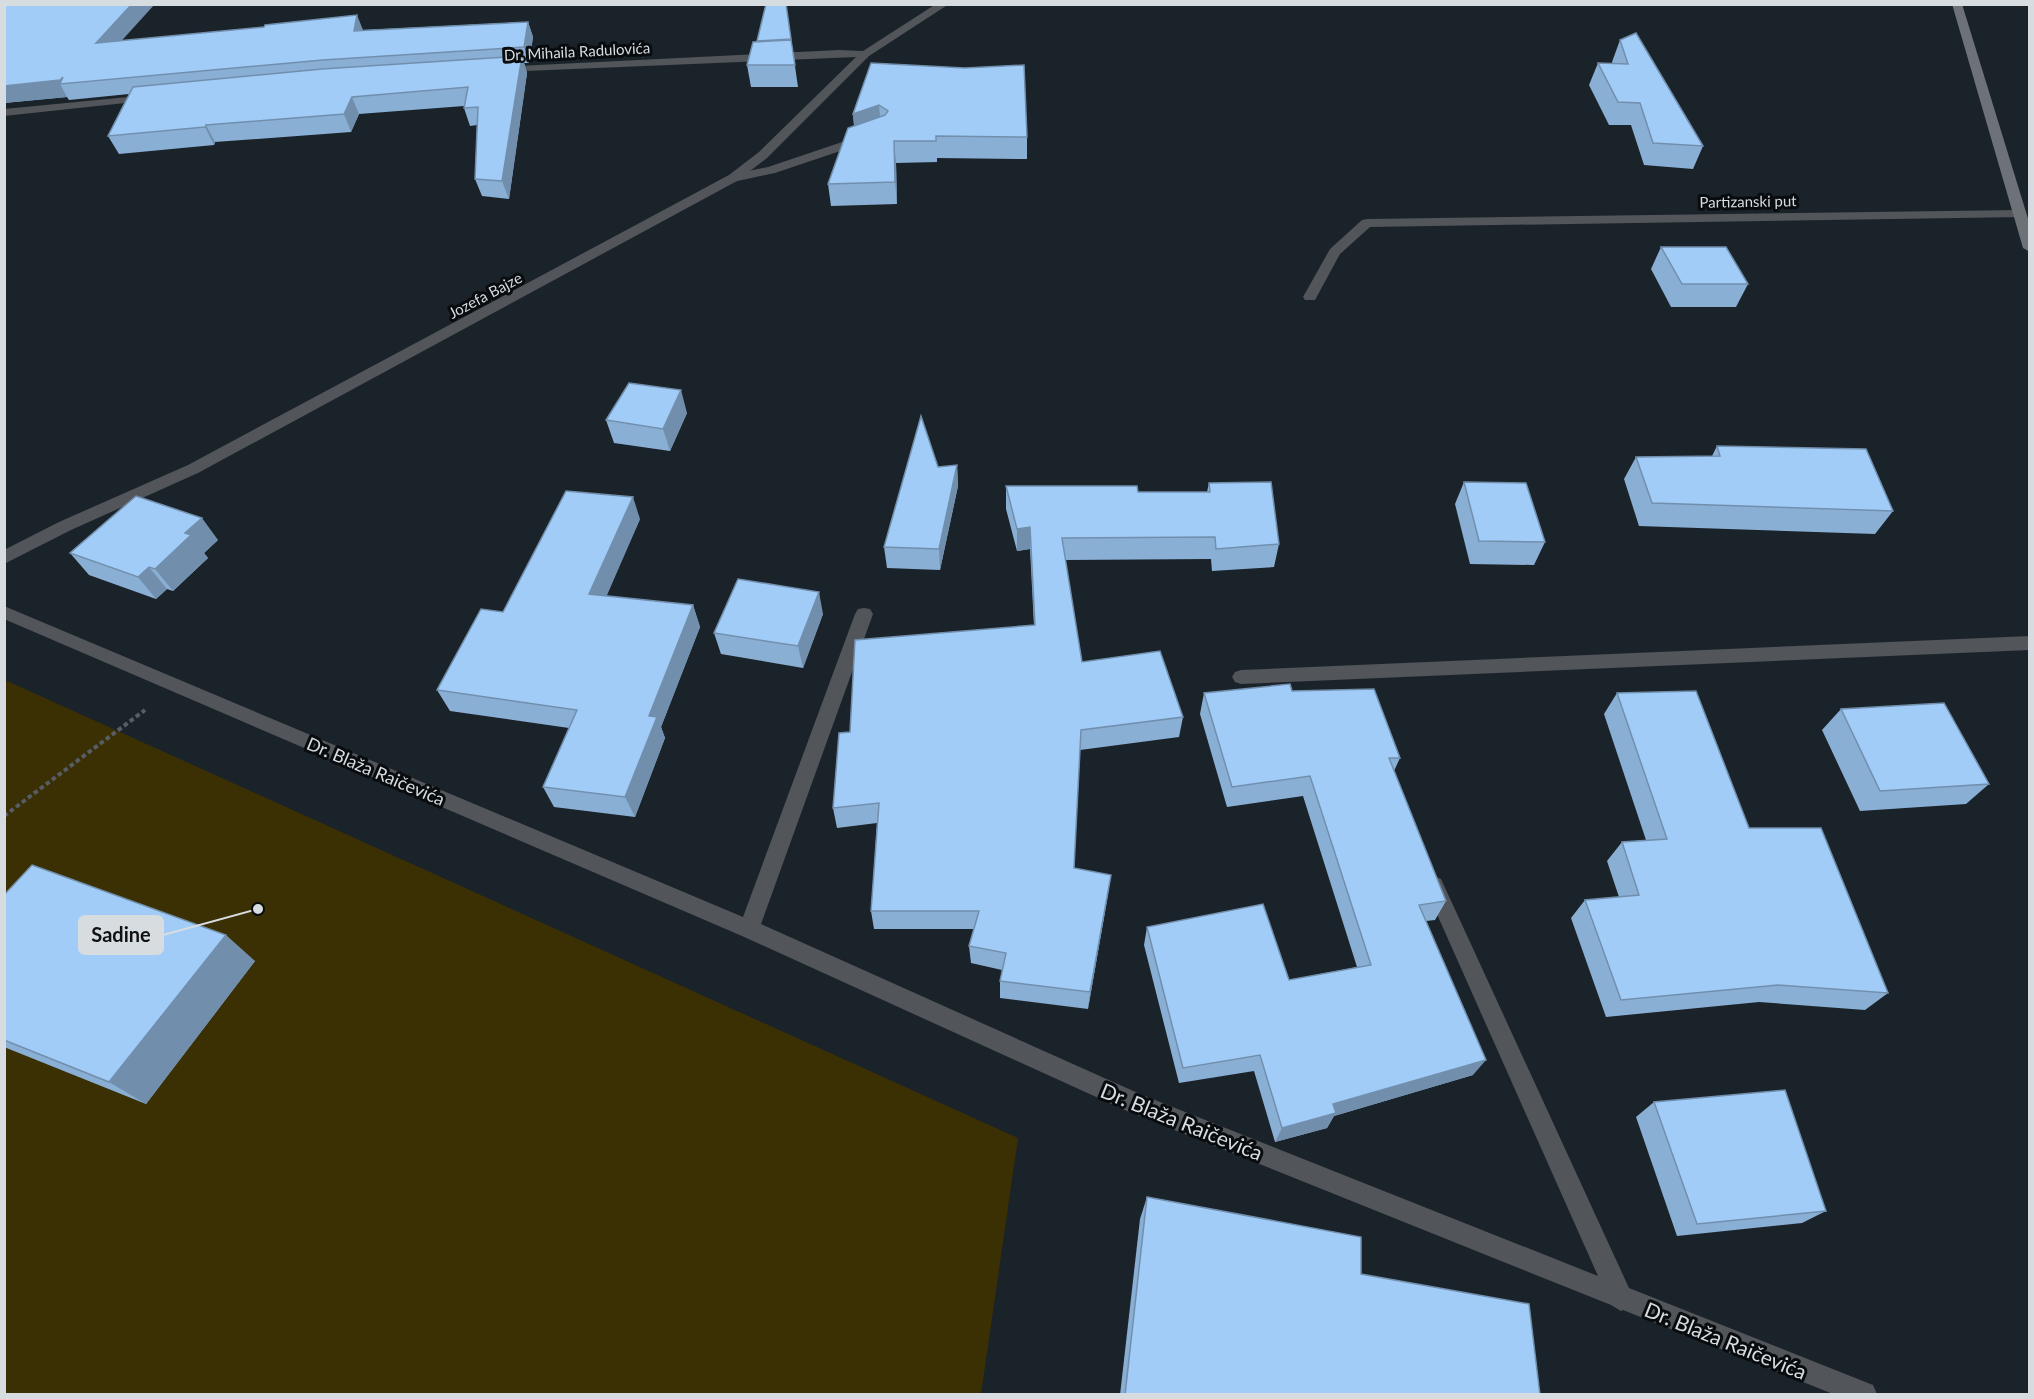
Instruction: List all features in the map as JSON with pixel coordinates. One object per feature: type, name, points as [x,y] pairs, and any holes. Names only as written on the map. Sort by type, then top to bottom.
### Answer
[{"type":"main road","points":[[1957,4],[2030,248]]},
{"type":"street","name":"Jozefa Bajze","points":[[4,558],[65,526],[193,469],[733,178],[763,155],[865,54],[944,4]]},
{"type":"street","name":"Dr. Mihaila Radulovića","points":[[484,70],[827,53],[865,54]]},
{"type":"street","points":[[4,113],[158,97]]},
{"type":"street","points":[[733,178],[771,170],[871,137]]},
{"type":"street","name":"Partizanski put","points":[[1310,297],[1335,252],[1367,223],[2019,214]]},
{"type":"street","name":"Dr. Blaža Raičevića","points":[[4,612],[748,929],[1136,1103],[1864,1395]]},
{"type":"street","points":[[748,929],[864,614]]},
{"type":"street","points":[[1241,677],[2030,643]]},
{"type":"street","name":"Dr. Blaža Raičevića","points":[[1427,869],[1622,1299]]},
{"type":"path","points":[[4,816],[177,686]]},
{"type":"shaded area","points":[[5,680],[1018,1138],[981,1394],[5,1394]]},
{"type":"building","points":[[4,4],[132,4],[96,43],[264,27],[265,25],[357,15],[354,31],[528,22],[524,47],[323,60],[60,84],[63,77],[60,80],[4,86]]},
{"type":"building","points":[[766,4],[786,4],[791,39],[757,41]]},
{"type":"building","points":[[1636,33],[1703,146],[1653,143],[1640,103],[1618,102],[1598,63],[1628,64],[1620,40]]},
{"type":"building","points":[[791,40],[795,65],[747,65],[753,42]]},
{"type":"building","points":[[522,56],[502,181],[475,179],[478,107],[464,108],[468,87],[352,97],[344,114],[206,125],[205,127],[108,136],[133,87],[322,69]]},
{"type":"building","points":[[871,63],[965,68],[1024,65],[1027,137],[936,136],[936,141],[894,141],[895,182],[828,184],[848,128],[885,115],[888,111],[879,105],[853,114]]},
{"type":"building","points":[[1661,247],[1726,247],[1748,284],[1682,284]]},
{"type":"building","points":[[629,383],[681,390],[663,429],[606,420]]},
{"type":"building","points":[[921,416],[938,467],[957,465],[939,549],[884,547]]},
{"type":"building","points":[[1717,446],[1866,449],[1893,511],[1652,503],[1636,457],[1720,456]]},
{"type":"building","points":[[1271,482],[1279,544],[1216,549],[1215,537],[1062,538],[1082,662],[1160,651],[1183,717],[1081,730],[1074,868],[1111,875],[1090,992],[1000,981],[1006,953],[969,946],[979,911],[871,911],[879,803],[833,808],[839,733],[850,732],[855,640],[1035,625],[1030,527],[1017,529],[1006,486],[1137,486],[1138,492],[1210,492],[1209,483]]},
{"type":"building","points":[[1464,482],[1526,483],[1545,542],[1479,541]]},
{"type":"building","points":[[566,491],[633,497],[589,594],[693,605],[649,716],[657,717],[625,797],[543,787],[577,710],[437,690],[481,609],[503,612]]},
{"type":"building","points":[[136,496],[202,518],[185,533],[191,535],[155,569],[149,567],[138,577],[70,553]]},
{"type":"building","points":[[738,579],[819,592],[798,646],[714,633]]},
{"type":"building","points":[[1290,684],[1292,691],[1374,689],[1400,758],[1389,758],[1446,901],[1419,905],[1486,1060],[1333,1104],[1336,1113],[1282,1128],[1260,1055],[1183,1068],[1147,927],[1263,904],[1289,980],[1371,965],[1310,776],[1232,787],[1204,693]]},
{"type":"building","points":[[1696,691],[1749,828],[1821,828],[1888,993],[1778,985],[1621,1000],[1585,900],[1639,895],[1622,842],[1667,839],[1617,693]]},
{"type":"building","points":[[1944,703],[1989,784],[1880,791],[1841,709]]},
{"type":"building","points":[[32,865],[226,935],[109,1082],[4,1040],[4,895]]},
{"type":"building","points":[[1785,1090],[1826,1211],[1697,1224],[1654,1102]]},
{"type":"building","points":[[1147,1197],[1361,1237],[1361,1274],[1529,1304],[1540,1395],[1125,1395]]},
{"type":"place","name":"Sadine","points":[[258,909]]}]
